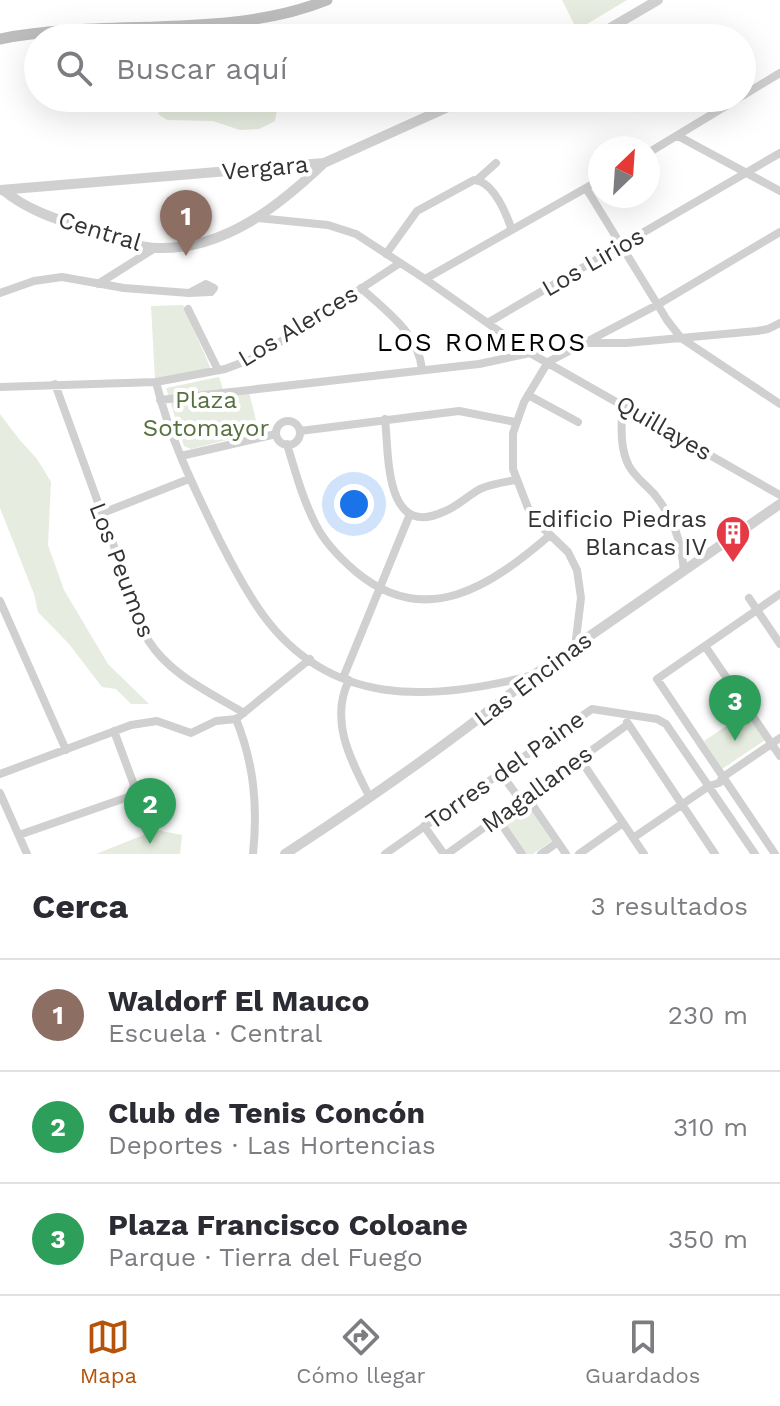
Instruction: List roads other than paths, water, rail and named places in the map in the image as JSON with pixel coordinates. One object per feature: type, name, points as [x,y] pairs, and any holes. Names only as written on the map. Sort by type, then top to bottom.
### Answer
[{"type":"main road","points":[[179,24],[247,20],[281,14],[327,0]]},
{"type":"main road","points":[[0,39],[24,36]]},
{"type":"street","points":[[617,24],[658,0]]},
{"type":"street","points":[[756,88],[780,73]]},
{"type":"street","name":"Vergara","points":[[1,190],[324,163],[437,112]]},
{"type":"street","points":[[660,146],[717,112]]},
{"type":"street","points":[[678,136],[780,191]]},
{"type":"street","name":"Los Lirios","points":[[489,322],[780,153]]},
{"type":"street","name":"Central","points":[[1,190],[39,212],[122,241],[155,248],[213,239],[258,218],[298,188],[324,163]]},
{"type":"street","points":[[386,254],[417,211],[477,180],[496,163]]},
{"type":"street","points":[[477,180],[489,188],[512,230]]},
{"type":"street","points":[[425,279],[586,188],[657,305],[681,338],[780,404]]},
{"type":"street","name":"Quillayes","points":[[258,218],[339,228],[365,239],[530,353],[780,495]]},
{"type":"street","points":[[575,647],[580,581],[568,552],[528,508],[516,480],[512,445],[515,422],[528,395],[548,362],[657,305],[780,232]]},
{"type":"street","points":[[98,284],[155,248]]},
{"type":"street","name":"Los Alerces","points":[[0,387],[156,382],[236,366],[257,357],[400,263]]},
{"type":"street","points":[[0,293],[34,281],[62,277],[98,284],[189,293]]},
{"type":"street","points":[[361,288],[412,338],[422,369]]},
{"type":"street","points":[[188,309],[218,370]]},
{"type":"street","points":[[585,342],[626,343],[681,338],[768,329],[780,323]]},
{"type":"street","points":[[160,400],[479,364],[530,353]]},
{"type":"street","points":[[156,382],[189,479],[241,582],[275,628],[310,659],[346,679],[404,693],[488,686],[535,674]]},
{"type":"street","name":"Los Peumos","points":[[55,384],[140,624],[152,647],[177,672],[240,716]]},
{"type":"street","points":[[528,395],[578,422]]},
{"type":"street","points":[[622,404],[625,457],[631,469],[673,520],[682,548],[684,571]]},
{"type":"street","points":[[300,431],[459,411],[515,422]]},
{"type":"street","points":[[385,419],[393,489],[398,503],[410,514],[427,517],[443,513],[480,489],[516,480]]},
{"type":"street","points":[[276,434],[280,424],[286,421],[293,422],[300,431]]},
{"type":"street","points":[[276,434],[280,441],[287,444],[296,441],[300,431]]},
{"type":"street","points":[[181,456],[276,434]]},
{"type":"street","points":[[287,444],[317,527],[343,561],[381,589],[411,599],[450,597],[499,575],[550,535]]},
{"type":"street","points":[[100,514],[189,479]]},
{"type":"street","name":"Las Encinas","points":[[285,854],[501,703],[535,674],[780,504]]},
{"type":"street","points":[[369,796],[340,724],[342,699],[346,679],[410,514]]},
{"type":"street","points":[[775,854],[657,679],[780,594]]},
{"type":"street","points":[[749,598],[780,644]]},
{"type":"street","points":[[0,601],[4,620],[66,750]]},
{"type":"street","points":[[705,646],[780,756]]},
{"type":"street","points":[[0,774],[131,725],[157,721],[191,733],[216,721],[240,716],[310,659]]},
{"type":"street","points":[[488,686],[501,703]]},
{"type":"street","name":"Torres del Paine","points":[[385,854],[587,711],[597,709],[657,719],[666,724],[755,854]]},
{"type":"street","points":[[628,714],[627,725],[715,854]]},
{"type":"street","points":[[240,716],[254,785],[256,814],[253,854]]},
{"type":"street","name":"Magallanes","points":[[446,854],[627,725]]},
{"type":"street","points":[[19,835],[131,796],[130,790],[134,785],[114,731]]},
{"type":"street","points":[[633,838],[709,786],[719,783],[723,777],[780,738]]},
{"type":"street","points":[[580,759],[644,854]]},
{"type":"street","points":[[500,772],[566,854]]},
{"type":"street","points":[[0,793],[27,854]]},
{"type":"street","points":[[497,818],[522,854]]},
{"type":"street","points":[[579,854],[623,823]]},
{"type":"street","points":[[424,826],[446,854]]},
{"type":"street","points":[[541,854],[558,842]]},
{"type":"place","name":"Waldorf El Mauco","points":[[186,256]]},
{"type":"place","name":"Edificio Piedras Blancas IV","points":[[733,564]]},
{"type":"place","name":"Plaza Francisco Coloane","points":[[735,741]]},
{"type":"place","name":"Club de Tenis Concón","points":[[150,844]]},
{"type":"district","name":"LOS ROMEROS","points":[[482,342]]},
{"type":"park label","name":"Plaza Sotomayor","points":[[206,414]]}]
